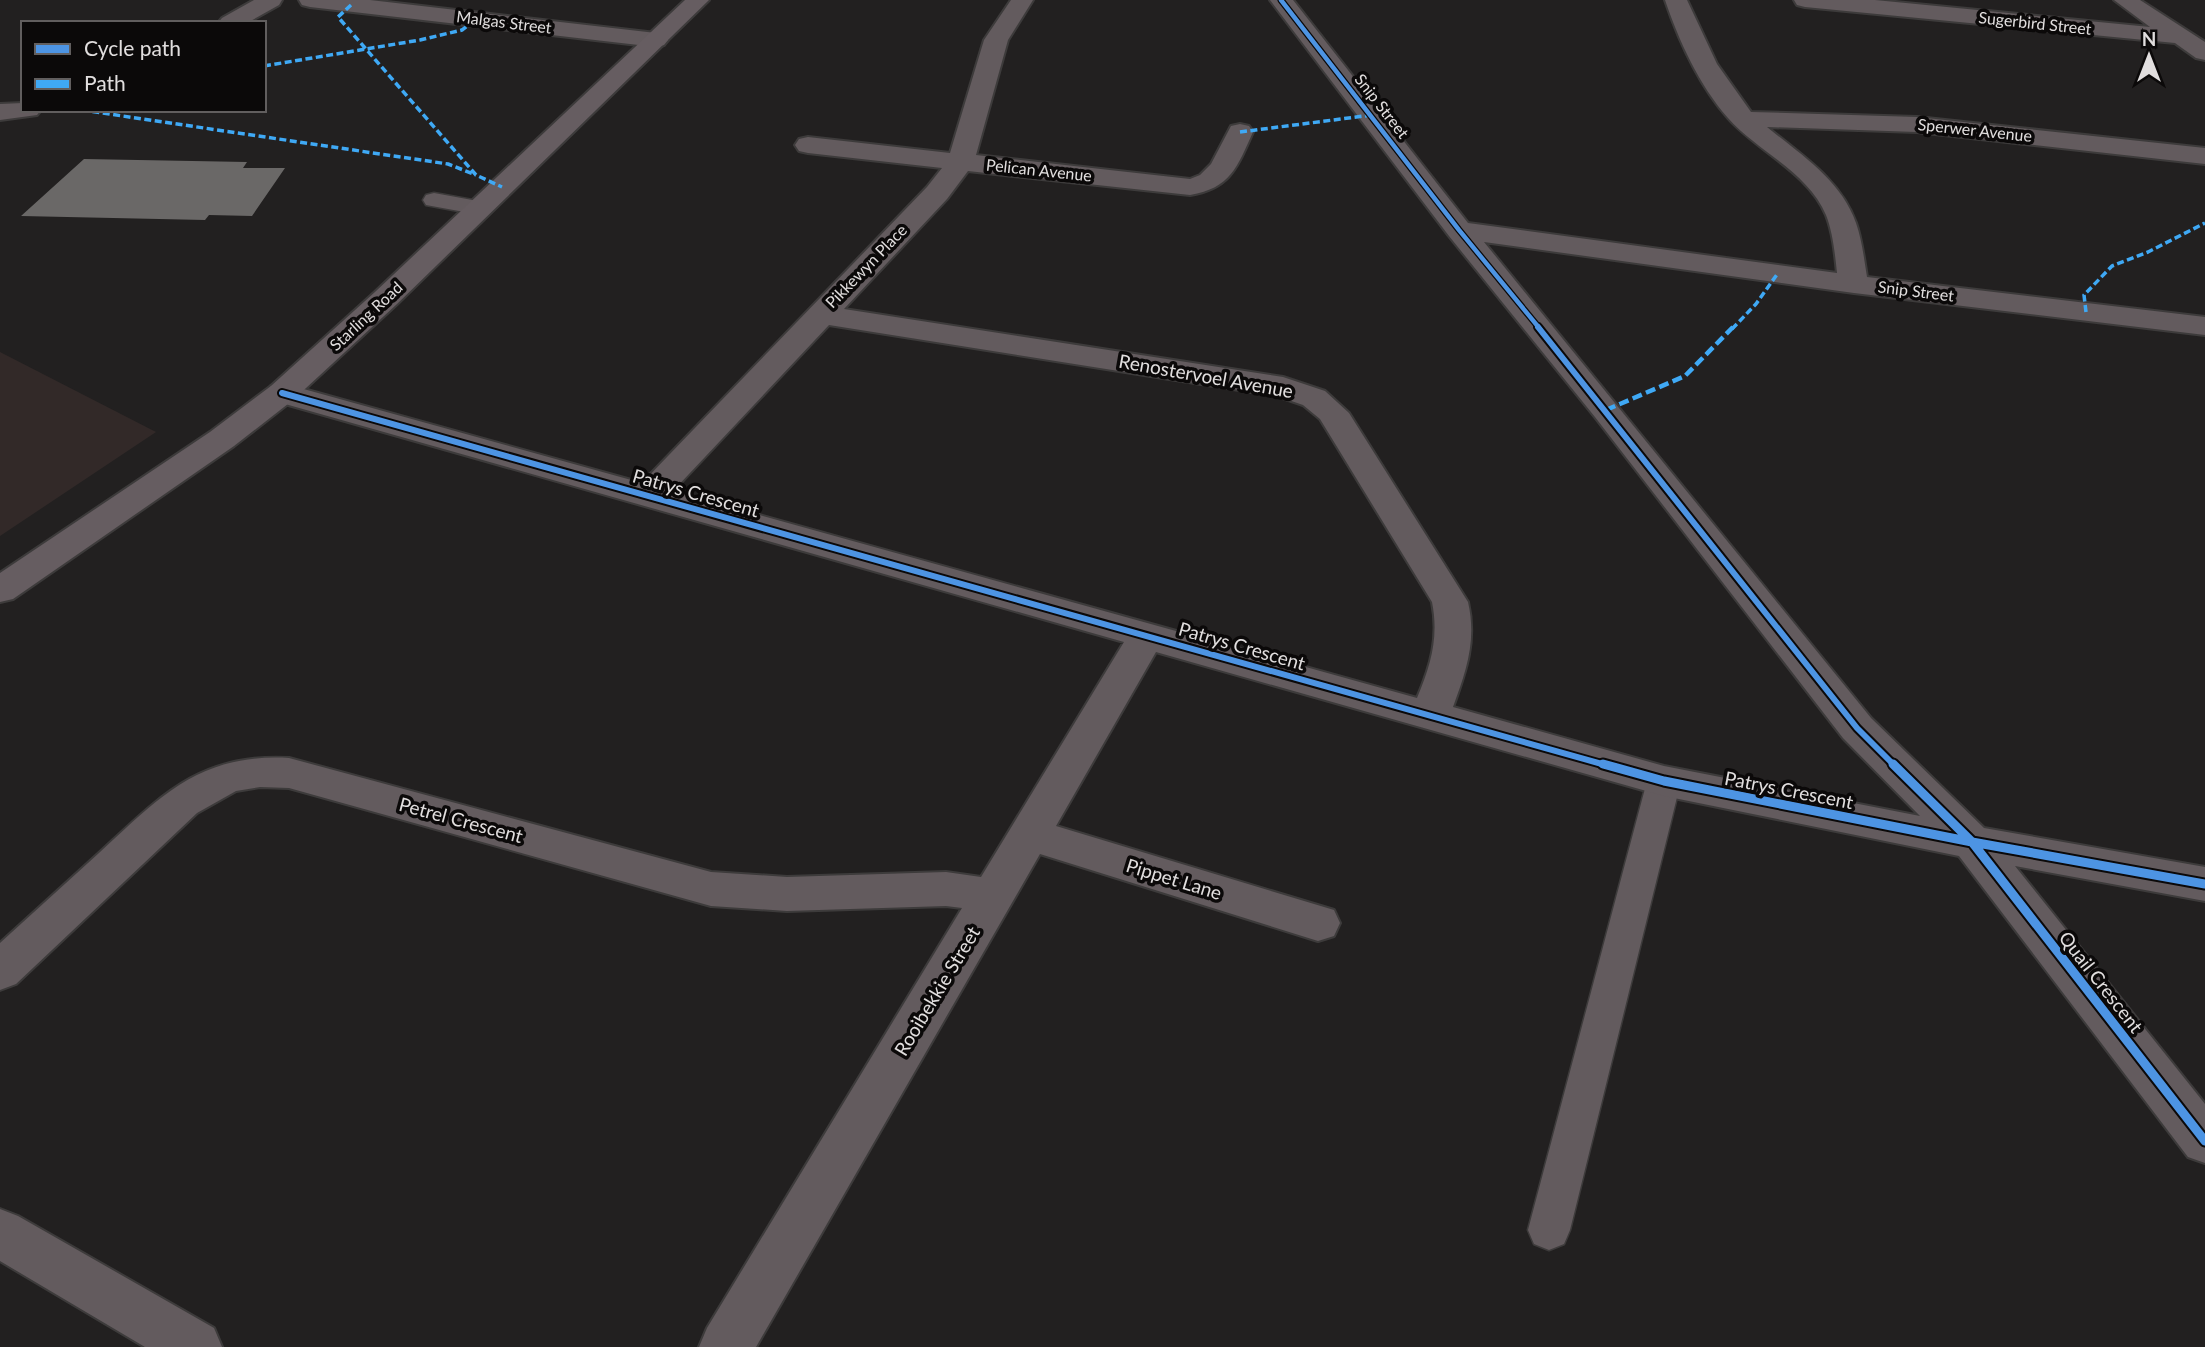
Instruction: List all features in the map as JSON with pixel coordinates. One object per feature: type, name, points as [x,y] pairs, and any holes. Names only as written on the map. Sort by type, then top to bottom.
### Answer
[{"type":"street","points":[[234,21],[271,0]]},
{"type":"street","name":"Malgas Street","points":[[310,0],[656,40]]},
{"type":"street","name":"Starling Road","points":[[0,590],[222,439],[282,393],[481,208],[698,0]]},
{"type":"street","name":"Pikkewyn Place","points":[[649,496],[819,314],[937,193],[961,161],[996,40],[1022,0]]},
{"type":"street","name":"Snip Street","points":[[1281,0],[1373,114],[1458,230],[1854,284],[2205,326]]},
{"type":"street","points":[[1676,0],[1706,66],[1728,102],[1744,121],[1814,179],[1834,203],[1842,221],[1854,284]]},
{"type":"street","name":"Sugerbird Street","points":[[1805,0],[2181,37]]},
{"type":"street","points":[[2125,0],[2205,53]]},
{"type":"street","points":[[0,112],[21,111]]},
{"type":"street","name":"Sperwer Avenue","points":[[1744,121],[1809,118],[1909,123],[2205,156]]},
{"type":"street","name":"Pelican Avenue","points":[[808,145],[1200,186],[1218,176],[1240,132]]},
{"type":"street","name":"Quail Crescent","points":[[1458,230],[1606,410],[1857,728],[1972,842],[2205,1141]]},
{"type":"street","name":"Renostervoel Avenue","points":[[819,314],[1283,387],[1314,397],[1333,413],[1450,602],[1456,633],[1454,651],[1430,715]]},
{"type":"street","name":"Patrys Crescent","points":[[282,393],[1664,781],[1972,842],[2205,884]]},
{"type":"street","name":"Rooibekkie Street","points":[[726,1347],[1147,635]]},
{"type":"street","name":"Petrel Crescent","points":[[0,971],[182,802],[216,781],[254,771],[289,773],[711,889],[787,894],[946,889],[993,896]]},
{"type":"street","name":"Pippet Lane","points":[[1029,834],[1318,923]]},
{"type":"street","points":[[0,1233],[195,1347]]},
{"type":"lane","points":[[434,200],[481,208]]},
{"type":"lane","points":[[1549,1230],[1664,781]]},
{"type":"shaded area","points":[[0,352],[156,432],[0,536]]},
{"type":"building","points":[[84,159],[247,162],[243,168],[285,168],[252,216],[209,215],[205,220],[21,216]]},
{"type":"marked path","points":[[351,5],[338,17],[476,175],[502,187]]},
{"type":"marked path","points":[[266,66],[420,40],[462,30],[477,19]]},
{"type":"marked path","points":[[96,112],[448,164],[476,175]]},
{"type":"marked path","points":[[1240,132],[1372,115]]},
{"type":"marked path","points":[[2086,312],[2084,295],[2112,266],[2148,252],[2205,223]]},
{"type":"marked path","points":[[1606,410],[1685,376],[1756,304],[1778,273]]},
{"type":"cycle path","points":[[1281,0],[1459,230],[1606,410],[1857,728],[1972,842],[2205,1141]]},
{"type":"cycle path","points":[[282,393],[1664,781],[1972,842],[2205,884]]}]
